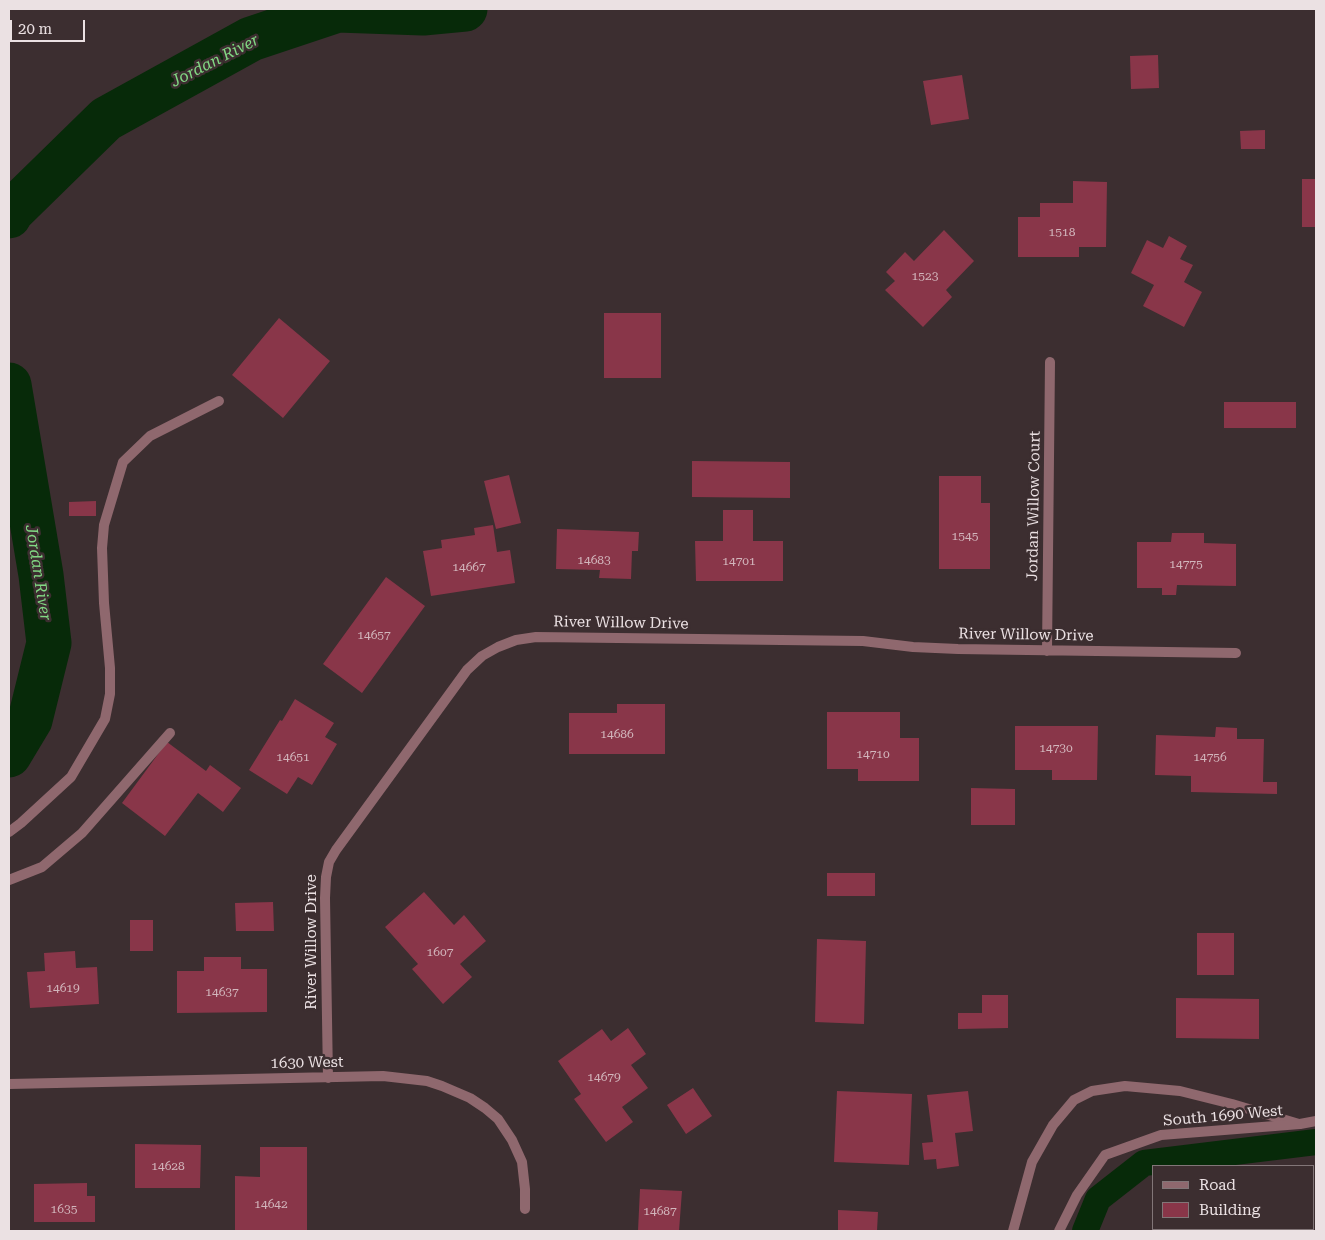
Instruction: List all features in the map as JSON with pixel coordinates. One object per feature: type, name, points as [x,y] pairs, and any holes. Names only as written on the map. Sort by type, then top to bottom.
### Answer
[{"type":"street","name":"Jordan Willow Court","points":[[1047,651],[1050,362]]},
{"type":"street","points":[[9,832],[71,778],[105,719],[110,694],[110,677],[102,548],[104,525],[123,462],[150,436],[220,401]]},
{"type":"street","name":"River Willow Drive","points":[[328,1078],[325,898],[329,862],[467,670],[482,656],[498,647],[516,640],[536,637],[854,641],[949,649],[1236,653]]},
{"type":"street","points":[[9,880],[42,867],[82,833],[170,733]]},
{"type":"street","name":"1630 West","points":[[9,1084],[383,1076],[427,1081],[456,1092],[485,1108],[498,1119],[512,1140],[522,1162],[525,1209]]},
{"type":"street","points":[[1013,1231],[1032,1162],[1053,1125],[1074,1100],[1092,1092],[1125,1086],[1180,1091],[1300,1124]]},
{"type":"street","name":"South 1690 West","points":[[1059,1231],[1077,1195],[1105,1156],[1161,1135],[1300,1124],[1316,1121]]},
{"type":"building","points":[[1158,55],[1159,88],[1131,89],[1130,56]]},
{"type":"building","points":[[962,75],[969,119],[931,125],[923,81]]},
{"type":"building","points":[[1265,130],[1265,149],[1241,149],[1240,131]]},
{"type":"building","points":[[1302,179],[1316,179],[1316,227],[1302,227]]},
{"type":"building","points":[[1073,181],[1107,182],[1106,247],[1079,247],[1079,257],[1018,257],[1018,217],[1040,217],[1040,203],[1073,203]]},
{"type":"building","points":[[944,230],[974,261],[946,290],[952,297],[923,327],[885,290],[895,281],[886,272],[905,252],[914,261]]},
{"type":"building","points":[[1169,236],[1187,246],[1180,259],[1193,265],[1184,282],[1202,292],[1184,327],[1143,306],[1154,285],[1131,273],[1147,240],[1163,248]]},
{"type":"building","points":[[604,313],[661,313],[661,378],[604,378]]},
{"type":"building","points":[[279,318],[330,361],[283,418],[232,375]]},
{"type":"building","points":[[1224,402],[1296,402],[1296,428],[1224,428]]},
{"type":"building","points":[[692,461],[790,462],[790,498],[692,497]]},
{"type":"building","points":[[509,475],[521,523],[496,529],[484,481]]},
{"type":"building","points":[[939,476],[981,476],[981,503],[990,503],[990,569],[939,569]]},
{"type":"building","points":[[96,501],[96,516],[69,516],[69,502]]},
{"type":"building","points":[[723,510],[753,510],[753,541],[783,541],[783,581],[696,581],[695,541],[723,541]]},
{"type":"building","points":[[493,525],[497,552],[510,550],[515,583],[431,596],[423,551],[442,548],[441,540],[475,535],[474,528]]},
{"type":"building","points":[[557,529],[639,532],[638,551],[632,551],[631,579],[599,578],[600,570],[556,569]]},
{"type":"building","points":[[1172,533],[1204,533],[1204,543],[1236,544],[1236,586],[1177,585],[1176,595],[1162,595],[1162,588],[1137,588],[1137,542],[1171,542]]},
{"type":"building","points":[[386,577],[425,606],[362,693],[323,664]]},
{"type":"building","points":[[295,699],[334,723],[325,737],[337,744],[312,785],[298,777],[287,794],[249,770]]},
{"type":"building","points":[[617,704],[665,704],[665,754],[569,754],[569,713],[617,713]]},
{"type":"building","points":[[827,712],[900,712],[900,738],[919,738],[919,781],[858,781],[858,769],[827,769]]},
{"type":"building","points":[[1015,726],[1098,726],[1097,780],[1052,780],[1052,770],[1015,770]]},
{"type":"building","points":[[1216,727],[1237,728],[1237,739],[1264,739],[1263,782],[1277,782],[1277,794],[1191,792],[1191,776],[1155,775],[1156,735],[1215,737]]},
{"type":"building","points":[[167,742],[206,771],[210,765],[241,788],[223,812],[198,793],[165,836],[122,803]]},
{"type":"building","points":[[971,788],[1015,789],[1015,825],[971,825]]},
{"type":"building","points":[[827,873],[875,873],[875,896],[827,896]]},
{"type":"building","points":[[424,892],[454,925],[464,915],[486,941],[460,964],[472,977],[443,1004],[412,969],[418,964],[385,927]]},
{"type":"building","points":[[273,902],[274,931],[236,931],[235,903]]},
{"type":"building","points":[[130,920],[153,920],[153,951],[130,951]]},
{"type":"building","points":[[1197,933],[1234,933],[1234,975],[1197,975]]},
{"type":"building","points":[[817,939],[866,941],[864,1024],[815,1022]]},
{"type":"building","points":[[75,951],[76,968],[97,967],[99,1004],[30,1008],[27,972],[45,971],[44,953]]},
{"type":"building","points":[[204,957],[241,957],[241,969],[267,969],[267,1012],[177,1013],[177,971],[204,971]]},
{"type":"building","points":[[982,995],[1008,995],[1008,1028],[958,1029],[958,1013],[982,1013]]},
{"type":"building","points":[[1176,998],[1259,999],[1259,1039],[1176,1038]]},
{"type":"building","points":[[628,1028],[646,1054],[631,1065],[648,1088],[622,1107],[633,1122],[606,1142],[574,1099],[581,1094],[558,1061],[602,1029],[611,1041]]},
{"type":"building","points":[[693,1088],[712,1116],[686,1134],[667,1105]]},
{"type":"building","points":[[837,1091],[912,1094],[909,1165],[834,1162]]},
{"type":"building","points":[[968,1091],[973,1131],[955,1133],[959,1166],[937,1169],[936,1159],[924,1160],[922,1143],[933,1142],[927,1095]]},
{"type":"building","points":[[135,1144],[201,1145],[200,1188],[135,1188]]},
{"type":"building","points":[[260,1147],[307,1147],[307,1231],[235,1231],[235,1176],[260,1177]]},
{"type":"building","points":[[87,1183],[87,1196],[95,1196],[95,1222],[34,1222],[34,1184]]},
{"type":"building","points":[[640,1189],[682,1191],[679,1231],[638,1231]]},
{"type":"building","points":[[838,1210],[878,1212],[877,1231],[838,1231]]},
{"type":"waterway","name":"Jordan River","points":[[9,216],[106,119],[251,39],[338,10],[423,13],[465,9]]},
{"type":"waterway","name":"Jordan River","points":[[9,385],[41,575],[49,643],[30,720],[9,755]]},
{"type":"waterway","points":[[1085,1231],[1098,1199],[1144,1163],[1316,1142]]}]
